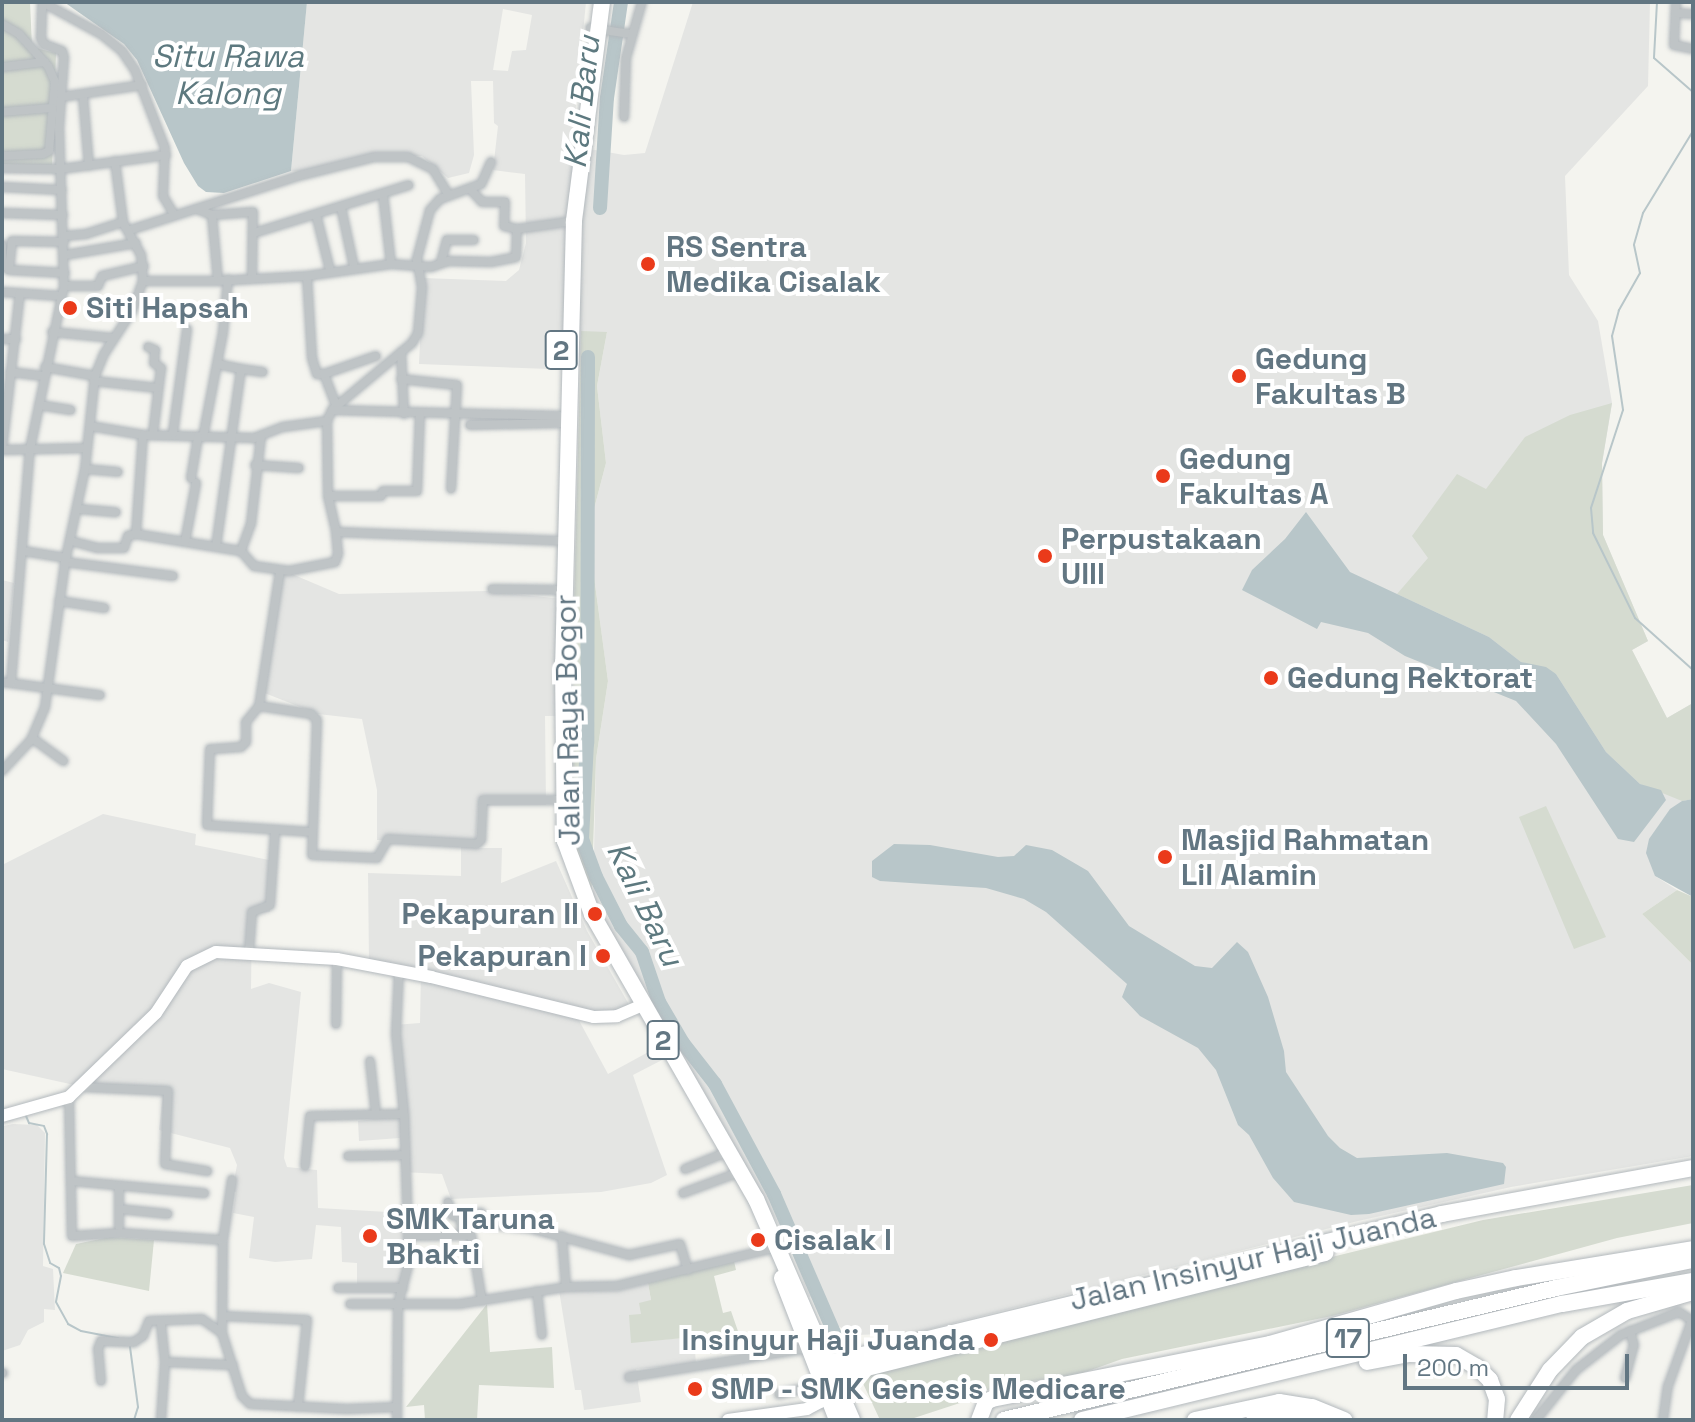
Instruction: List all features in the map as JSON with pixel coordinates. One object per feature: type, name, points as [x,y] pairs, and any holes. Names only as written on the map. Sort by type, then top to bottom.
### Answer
[{"type":"highway","name":"Jalan Raya Bogor","points":[[560,613],[556,590],[566,222],[599,29],[593,2]]},
{"type":"highway","name":"Jalan Raya Bogor","points":[[602,2],[574,221],[560,613],[558,842],[575,897],[734,1174],[770,1249],[810,1348],[845,1415]]},
{"type":"highway","name":"Jalan Raya Bogor","points":[[639,1007],[750,1188],[814,1325],[825,1377]]},
{"type":"highway","name":"Jalan Insinyur Haji Juanda","points":[[825,1377],[872,1358],[1442,1214],[1693,1168]]},
{"type":"highway","name":"Jalan Insinyur Haji Juanda","points":[[872,1358],[1431,1227],[1693,1179]]},
{"type":"highway","points":[[981,1415],[992,1399],[1270,1344],[1456,1291],[1693,1249]]},
{"type":"highway","name":"17","points":[[1004,1420],[1556,1288],[1693,1260]]},
{"type":"highway","name":"17","points":[[1082,1420],[1562,1304],[1693,1281]]},
{"type":"highway","points":[[1518,1420],[1550,1370],[1582,1337],[1627,1311],[1693,1292]]},
{"type":"highway","points":[[814,1325],[833,1347],[872,1358],[848,1386],[845,1415]]},
{"type":"highway","points":[[1248,1381],[1409,1354],[1448,1353],[1467,1360],[1490,1380],[1497,1399],[1495,1420]]},
{"type":"highway","points":[[1195,1420],[1279,1402],[1312,1407],[1345,1420]]},
{"type":"highway","points":[[1254,1420],[1290,1414],[1319,1420]]},
{"type":"main road","points":[[2,1116],[69,1097],[156,1013],[192,962],[216,952],[337,959],[594,1017],[617,1016],[639,1007]]},
{"type":"main road","points":[[728,1420],[807,1409],[825,1377]]},
{"type":"street","points":[[100,695],[6,682],[23,551],[30,449],[65,273],[61,169],[64,54],[41,38],[42,2],[112,42],[128,59],[142,85],[166,155],[163,196],[174,214]]},
{"type":"street","points":[[624,117],[628,33],[642,2]]},
{"type":"street","points":[[1676,2],[1674,45],[1693,49]]},
{"type":"street","points":[[1677,13],[1693,14]]},
{"type":"street","points":[[2,24],[19,34],[45,62],[55,82],[49,151],[2,156]]},
{"type":"street","points":[[599,29],[628,33]]},
{"type":"street","points":[[2,67],[45,62]]},
{"type":"street","points":[[61,97],[142,85]]},
{"type":"street","points":[[83,95],[89,166]]},
{"type":"street","points":[[2,112],[52,108]]},
{"type":"street","points":[[2,168],[61,169],[166,155]]},
{"type":"street","points":[[130,230],[319,171],[392,155],[408,157],[433,169],[449,196]]},
{"type":"street","points":[[2,771],[32,738],[45,707],[65,560],[79,509],[95,378],[113,338],[132,311],[143,281],[144,266],[130,230],[123,222],[115,161]]},
{"type":"street","points":[[71,541],[97,548],[124,548],[128,536],[136,534],[241,551],[254,566],[280,571],[335,562],[338,554],[328,496],[327,421],[334,408],[401,352],[418,333],[422,287],[417,265],[430,210],[435,203],[481,184],[491,162]]},
{"type":"street","points":[[254,233],[409,185]]},
{"type":"street","points":[[2,187],[62,190]]},
{"type":"street","points":[[471,190],[482,202],[505,202],[504,226],[517,229],[566,222]]},
{"type":"street","points":[[383,194],[391,264]]},
{"type":"street","points":[[341,207],[354,267]]},
{"type":"street","points":[[196,208],[212,215],[253,212],[252,278]]},
{"type":"street","points":[[2,213],[63,215]]},
{"type":"street","points":[[316,214],[330,270]]},
{"type":"street","points":[[212,215],[218,281]]},
{"type":"street","points":[[65,273],[12,272],[9,257],[12,241],[64,239],[123,222]]},
{"type":"street","points":[[143,281],[307,276],[354,267],[391,264],[431,267],[441,262],[515,258],[517,229]]},
{"type":"street","points":[[441,262],[447,240],[474,240]]},
{"type":"street","points":[[65,255],[136,243]]},
{"type":"street","points":[[2,245],[2,267]]},
{"type":"street","points":[[64,286],[93,287],[100,284],[102,276],[144,266]]},
{"type":"street","points":[[307,276],[312,358],[317,374],[376,356]]},
{"type":"street","points":[[185,542],[200,437],[218,364],[228,279]]},
{"type":"street","points":[[2,292],[61,296]]},
{"type":"street","points":[[20,293],[16,339],[7,372],[2,450],[87,448]]},
{"type":"street","points":[[173,433],[187,329]]},
{"type":"street","points":[[52,332],[113,338]]},
{"type":"street","points":[[2,339],[16,339]]},
{"type":"street","points":[[148,347],[155,350],[154,363],[161,368],[153,434]]},
{"type":"street","points":[[401,352],[404,414]]},
{"type":"street","points":[[218,364],[263,372]]},
{"type":"street","points":[[216,547],[241,369]]},
{"type":"street","points":[[7,372],[44,372],[158,388]]},
{"type":"street","points":[[324,374],[334,408]]},
{"type":"street","points":[[401,379],[456,383],[451,489]]},
{"type":"street","points":[[39,405],[71,410]]},
{"type":"street","points":[[334,408],[404,414],[456,413],[560,419]]},
{"type":"street","points":[[328,496],[381,496],[383,491],[417,491],[420,414]]},
{"type":"street","points":[[470,425],[560,419]]},
{"type":"street","points":[[90,426],[143,435],[261,436],[283,427],[327,421]]},
{"type":"street","points":[[136,534],[143,435]]},
{"type":"street","points":[[241,551],[251,524],[255,465],[261,436]]},
{"type":"street","points":[[255,465],[299,468]]},
{"type":"street","points":[[85,469],[118,472]]},
{"type":"street","points":[[79,509],[116,512]]},
{"type":"street","points":[[336,532],[557,541]]},
{"type":"street","points":[[23,551],[173,576]]},
{"type":"street","points":[[280,571],[259,706],[246,722],[243,746],[210,749],[207,825],[312,832]]},
{"type":"street","points":[[492,589],[556,590]]},
{"type":"street","points":[[59,601],[104,608]]},
{"type":"street","points":[[259,706],[311,714],[317,720],[312,855],[377,858],[388,839],[479,843],[483,800],[559,800]]},
{"type":"street","points":[[32,738],[64,761]]},
{"type":"street","points":[[249,952],[252,912],[270,905],[275,831]]},
{"type":"street","points":[[336,1024],[337,959]]},
{"type":"street","points":[[397,1420],[398,1304],[409,1236],[404,1114],[396,1034],[399,971]]},
{"type":"street","points":[[370,1061],[376,1115]]},
{"type":"street","points":[[82,1087],[168,1091],[165,1164],[207,1171]]},
{"type":"street","points":[[69,1097],[72,1236],[120,1233],[223,1240]]},
{"type":"street","points":[[305,1166],[310,1116],[404,1114]]},
{"type":"street","points":[[685,1169],[722,1154]]},
{"type":"street","points":[[348,1156],[405,1155]]},
{"type":"street","points":[[683,1193],[734,1174]]},
{"type":"street","points":[[232,1180],[223,1240],[222,1333],[245,1401],[298,1407],[397,1407]]},
{"type":"street","points":[[71,1181],[204,1193]]},
{"type":"street","points":[[119,1187],[119,1226]]},
{"type":"street","points":[[448,1202],[452,1215],[460,1217],[481,1213],[489,1224],[529,1228],[629,1255],[682,1245],[688,1270]]},
{"type":"street","points":[[119,1209],[168,1214]]},
{"type":"street","points":[[460,1217],[463,1233]]},
{"type":"street","points":[[409,1236],[471,1235],[482,1301]]},
{"type":"street","points":[[562,1236],[566,1287]]},
{"type":"street","points":[[350,1304],[482,1301],[566,1287],[617,1286],[770,1249]]},
{"type":"street","points":[[338,1288],[403,1288]]},
{"type":"street","points":[[537,1291],[542,1335]]},
{"type":"street","points":[[1536,1420],[1586,1360],[1630,1331],[1679,1312],[1692,1320],[1668,1386],[1663,1420]]},
{"type":"street","points":[[223,1316],[307,1320],[298,1407]]},
{"type":"street","points":[[101,1381],[99,1342],[131,1342],[143,1336],[149,1321],[161,1323],[202,1319],[222,1333]]},
{"type":"street","points":[[161,1323],[165,1362],[161,1420]]},
{"type":"street","points":[[1625,1378],[1634,1345],[1630,1331]]},
{"type":"street","points":[[629,1377],[810,1348]]},
{"type":"street","points":[[165,1362],[233,1365]]},
{"type":"street","points":[[779,1394],[825,1377]]},
{"type":"shaded area","points":[[2,2],[30,2],[32,47],[56,53],[52,167],[2,166]]},
{"type":"shaded area","points":[[307,2],[586,2],[572,146],[624,155],[645,153],[693,2],[1650,2],[1648,86],[1565,176],[1569,275],[1598,321],[1612,403],[1602,463],[1603,535],[1648,641],[1632,650],[1667,718],[1693,703],[1693,799],[1682,801],[1655,876],[1677,890],[1642,914],[1693,965],[1693,1156],[1511,1187],[1358,1221],[914,1333],[855,1335],[838,1326],[823,1293],[809,1297],[786,1238],[593,900],[596,759],[608,681],[588,532],[606,463],[597,386],[607,332],[577,370],[419,364],[423,278],[506,281],[519,270],[526,243],[525,174],[493,170],[498,126],[494,123],[493,81],[471,81],[474,155],[469,173],[448,178],[422,156],[397,156],[315,173],[291,171]],"holes":[[[503,9],[532,15],[526,50],[512,51],[508,71],[493,70]]]},
{"type":"shaded area","points":[[581,331],[607,332],[597,386],[606,463],[588,532],[608,681],[596,759],[591,911],[568,838]]},
{"type":"shaded area","points":[[1612,403],[1602,463],[1603,535],[1648,641],[1632,650],[1667,718],[1693,703],[1693,799],[1682,801],[1640,784],[1606,752],[1556,674],[1521,662],[1489,637],[1397,594],[1428,558],[1412,536],[1457,474],[1486,489],[1525,437],[1570,415]]},
{"type":"shaded area","points":[[281,574],[292,574],[339,594],[487,591],[572,600],[573,716],[545,716],[546,805],[478,806],[475,848],[502,848],[501,883],[556,861],[587,931],[631,1008],[611,1016],[575,1013],[608,1074],[654,1049],[662,1060],[633,1075],[667,1175],[651,1183],[601,1192],[451,1199],[442,1174],[402,1172],[400,1138],[359,1141],[358,1121],[399,1116],[394,1025],[420,1023],[421,972],[369,964],[368,873],[461,876],[461,841],[377,840],[377,790],[362,719],[318,714],[262,692],[266,630]]},
{"type":"shaded area","points":[[2,580],[14,583],[8,642],[2,640]]},
{"type":"shaded area","points":[[1546,806],[1606,937],[1574,949],[1519,817]]},
{"type":"shaded area","points":[[103,814],[196,834],[195,845],[269,860],[270,912],[252,914],[251,989],[269,983],[301,992],[284,1158],[287,1167],[317,1170],[318,1208],[405,1213],[404,1285],[357,1285],[357,1263],[342,1262],[341,1227],[316,1225],[312,1259],[275,1262],[249,1258],[254,1217],[233,1213],[236,1192],[232,1191],[237,1165],[230,1148],[159,1130],[163,1094],[88,1088],[2,1069],[2,865]]},
{"type":"shaded area","points":[[1677,890],[1693,897],[1693,965],[1642,914]]},
{"type":"shaded area","points":[[37,1125],[45,1133],[43,1266],[53,1269],[55,1310],[44,1309],[44,1322],[28,1330],[20,1345],[2,1351],[2,1136],[4,1126]]},
{"type":"shaded area","points":[[1693,1185],[1693,1223],[1617,1238],[1332,1316],[1122,1359],[1077,1375],[996,1386],[966,1401],[908,1420],[880,1420],[860,1377],[931,1355],[1483,1220]]},
{"type":"shaded area","points":[[110,1237],[154,1240],[149,1291],[63,1273],[76,1244]]},
{"type":"shaded area","points":[[734,1261],[736,1270],[714,1276],[723,1313],[731,1311],[740,1337],[733,1341],[694,1337],[631,1343],[629,1315],[641,1314],[639,1303],[651,1300],[648,1283]]},
{"type":"shaded area","points":[[648,1283],[651,1300],[641,1314],[631,1342],[694,1337],[696,1364],[636,1369],[641,1402],[584,1410],[581,1390],[575,1390],[559,1290],[617,1291]]},
{"type":"shaded area","points":[[487,1304],[490,1352],[552,1347],[554,1388],[479,1385],[477,1420],[425,1420],[424,1405],[406,1407]]},
{"type":"water","name":"Situ Rawa Kalong","points":[[64,2],[307,2],[291,171],[224,193],[206,192],[198,186],[184,163],[137,60],[124,44]]},
{"type":"water","points":[[1306,512],[1350,572],[1489,637],[1521,662],[1546,667],[1556,674],[1606,752],[1640,784],[1661,790],[1666,800],[1634,842],[1618,839],[1556,744],[1516,701],[1405,656],[1368,633],[1321,622],[1317,629],[1242,590],[1252,570],[1285,539]]},
{"type":"water","points":[[1693,799],[1693,897],[1655,876],[1646,853],[1649,839],[1670,809],[1682,801]]},
{"type":"water","points":[[894,844],[930,845],[998,857],[1014,856],[1026,845],[1052,850],[1088,871],[1129,926],[1195,966],[1212,968],[1237,942],[1248,952],[1268,997],[1284,1051],[1286,1072],[1328,1136],[1340,1148],[1357,1158],[1447,1153],[1503,1163],[1506,1167],[1504,1184],[1369,1214],[1351,1215],[1294,1202],[1273,1178],[1249,1135],[1238,1125],[1216,1070],[1198,1048],[1140,1016],[1122,997],[1127,984],[1046,912],[1024,899],[986,888],[880,881],[872,877],[872,861]]},
{"type":"waterway","name":"Kali Baru","points":[[600,208],[607,98],[621,2]]},
{"type":"waterway","points":[[1657,2],[1654,58],[1693,92]]},
{"type":"waterway","points":[[1693,131],[1643,213],[1634,245],[1640,273],[1619,310],[1612,336],[1623,410],[1591,508],[1593,533],[1635,618],[1693,670]]},
{"type":"waterway","name":"Kali Baru","points":[[588,357],[587,743],[582,839],[596,877],[621,926],[642,952],[659,1002],[683,1043],[715,1084],[774,1194],[835,1335]]},
{"type":"waterway","points":[[26,1116],[29,1123],[44,1126],[47,1134],[44,1244],[50,1263],[59,1268],[61,1276],[56,1302],[68,1324],[81,1331],[118,1338]]},
{"type":"waterway","points":[[130,1347],[138,1407],[134,1420]]},
{"type":"place","name":"RS Sentra Medika Cisalak","points":[[648,264]]},
{"type":"place","name":"Siti Hapsah","points":[[70,308]]},
{"type":"place","name":"Gedung Fakultas B","points":[[1239,376]]},
{"type":"place","name":"Gedung Fakultas A","points":[[1163,476]]},
{"type":"place","name":"Perpustakaan UIII","points":[[1045,556]]},
{"type":"place","name":"Gedung Rektorat","points":[[1271,678]]},
{"type":"place","name":"Masjid Rahmatan Lil Alamin","points":[[1165,857]]},
{"type":"place","name":"Pekapuran II","points":[[595,914]]},
{"type":"place","name":"Pekapuran I","points":[[603,956]]},
{"type":"place","name":"SMK Taruna Bhakti","points":[[370,1236]]},
{"type":"place","name":"Cisalak I","points":[[758,1240]]},
{"type":"place","name":"Insinyur Haji Juanda","points":[[991,1340]]},
{"type":"place","name":"SMP - SMK Genesis Medicare","points":[[695,1389]]}]
